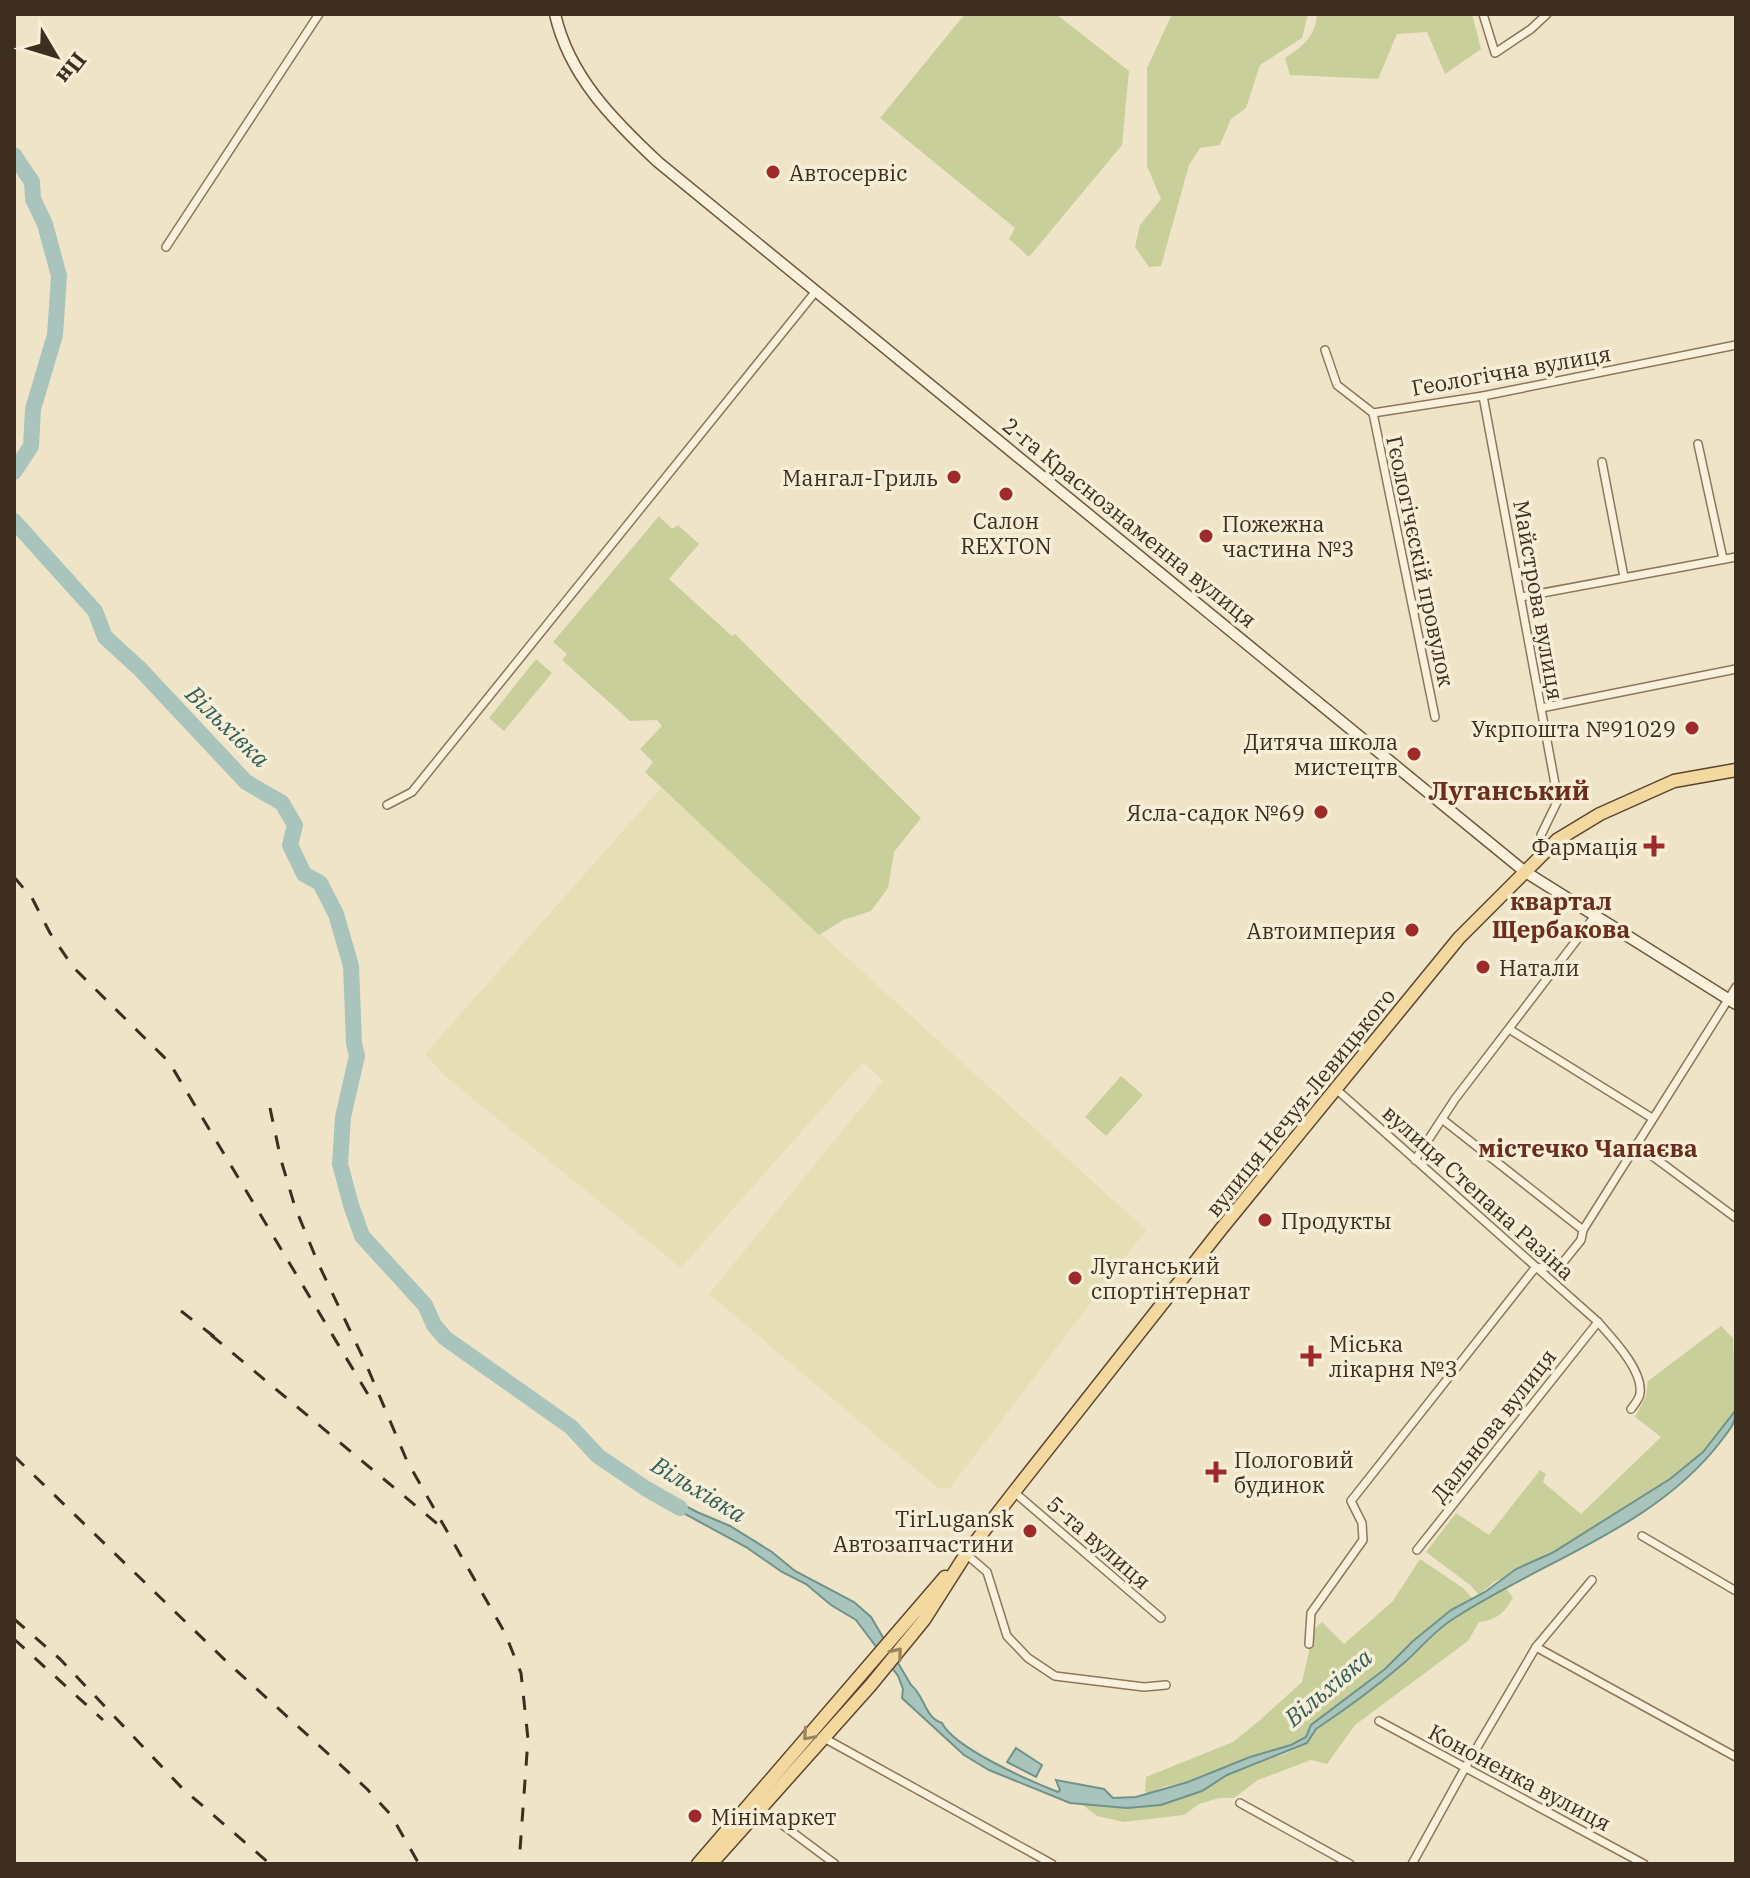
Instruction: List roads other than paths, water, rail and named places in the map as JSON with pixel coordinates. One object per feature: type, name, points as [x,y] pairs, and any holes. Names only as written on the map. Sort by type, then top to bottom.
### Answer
[{"type":"main road","name":"вулиця Нечуя-Левицького","points":[[698,1864],[912,1612],[966,1554],[1459,938],[1557,840],[1600,814],[1674,781],[1736,770]]},
{"type":"main road","name":"вулиця Нечуя-Левицького","points":[[711,1864],[870,1686],[924,1620],[966,1554]]},
{"type":"street","points":[[166,247],[319,14]]},
{"type":"street","name":"2-га Краснознаменна вулиця","points":[[555,14],[568,55],[582,79],[629,135],[1524,871],[1732,1002]]},
{"type":"street","points":[[1483,14],[1495,53],[1531,29],[1547,14]]},
{"type":"street","points":[[387,805],[412,792],[816,291]]},
{"type":"street","name":"Геологічна вулиця","points":[[1373,413],[1483,396],[1736,345]]},
{"type":"street","points":[[1325,350],[1337,385],[1373,413]]},
{"type":"street","name":"Майстрова вулиця","points":[[1483,396],[1558,800],[1541,835],[1541,855]]},
{"type":"street","name":"Гєологічєскій провулок","points":[[1373,413],[1435,717]]},
{"type":"street","points":[[1698,444],[1723,559]]},
{"type":"street","points":[[1602,462],[1624,577]]},
{"type":"street","points":[[1521,597],[1736,557]]},
{"type":"street","points":[[1541,708],[1736,669]]},
{"type":"street","points":[[1415,1160],[1442,1119],[1595,916]]},
{"type":"street","points":[[1309,1644],[1311,1613],[1363,1540],[1362,1523],[1351,1501],[1535,1268],[1560,1266],[1581,1240],[1583,1230],[1652,1118],[1732,1002],[1736,987]]},
{"type":"street","points":[[1509,1029],[1652,1118]]},
{"type":"street","name":"вулиця Степана Разіна","points":[[1336,1089],[1598,1322],[1630,1361],[1640,1387],[1641,1395],[1631,1409]]},
{"type":"street","points":[[1442,1119],[1583,1230]]},
{"type":"street","points":[[1636,1144],[1736,1218]]},
{"type":"street","name":"Дальнова вулиця","points":[[1417,1550],[1598,1322]]},
{"type":"street","name":"5-та вулиця","points":[[1014,1492],[1161,1618]]},
{"type":"street","points":[[1642,1536],[1736,1591]]},
{"type":"street","points":[[966,1554],[987,1572],[1007,1636],[1028,1658],[1055,1676],[1144,1687],[1166,1685]]},
{"type":"street","points":[[1412,1864],[1536,1647],[1592,1580]]},
{"type":"street","points":[[1536,1647],[1736,1757]]},
{"type":"street","name":"Кононенка вулиця","points":[[1379,1721],[1644,1864]]},
{"type":"street","points":[[824,1738],[1052,1864]]},
{"type":"street","points":[[1240,1803],[1350,1864]]},
{"type":"street","points":[[760,1808],[835,1864]]},
{"type":"water","points":[[1736,1410],[1733,1423],[1721,1441],[1694,1471],[1664,1497],[1595,1541],[1487,1598],[1446,1624],[1383,1681],[1316,1729],[1307,1743],[1227,1775],[1202,1791],[1161,1805],[1127,1808],[1070,1803],[989,1770],[964,1755],[902,1698],[903,1689],[898,1676],[856,1620],[746,1547],[661,1501],[665,1495],[730,1526],[772,1552],[795,1571],[854,1602],[871,1617],[932,1716],[961,1743],[977,1753],[1058,1792],[1056,1780],[1104,1789],[1113,1798],[1136,1797],[1188,1782],[1306,1737],[1311,1725],[1385,1669],[1451,1610],[1485,1592],[1516,1569],[1552,1553],[1670,1479],[1703,1452]]},
{"type":"water","points":[[1016,1748],[1042,1765],[1036,1777],[1007,1762]]},
{"type":"waterway","name":"Вільхівка","points":[[14,155],[32,182],[33,199],[45,224],[59,276],[55,335],[33,409],[31,446],[14,472]]},
{"type":"waterway","name":"Вільхівка","points":[[14,521],[95,611],[105,637],[140,669],[246,782],[282,803],[295,825],[290,845],[304,874],[320,883],[336,914],[351,966],[357,1056],[343,1117],[340,1164],[362,1236],[425,1305],[434,1325],[445,1338],[571,1427],[598,1456],[680,1508]]},
{"type":"railway","points":[[14,877],[32,898],[50,933],[73,967],[169,1062],[375,1406]]},
{"type":"railway","points":[[270,1108],[295,1207],[318,1263],[407,1461],[505,1633],[521,1673],[528,1739],[519,1864]]},
{"type":"railway","points":[[181,1311],[221,1342]]},
{"type":"railway","points":[[211,1335],[440,1526]]},
{"type":"railway","points":[[14,1456],[227,1662],[367,1789],[391,1815],[419,1864]]},
{"type":"railway","points":[[14,1619],[60,1659],[182,1788],[270,1864]]},
{"type":"railway","points":[[14,1639],[103,1720]]},
{"type":"place","name":"Автосервіс","points":[[773,172]]},
{"type":"place","name":"Мангал-Гриль","points":[[954,477]]},
{"type":"place","name":"Салон REXTON","points":[[1006,494]]},
{"type":"place","name":"Пожежна частина №3","points":[[1206,536]]},
{"type":"place","name":"Укрпошта №91029","points":[[1692,728]]},
{"type":"place","name":"Дитяча школа мистецтв","points":[[1414,754]]},
{"type":"place","name":"Ясла-садок №69","points":[[1321,812]]},
{"type":"place","name":"Фармація","points":[[1654,846]]},
{"type":"place","name":"Автоимперия","points":[[1412,930]]},
{"type":"place","name":"Натали","points":[[1483,967]]},
{"type":"place","name":"Продукты","points":[[1265,1220]]},
{"type":"place","name":"Луганський спортінтернат","points":[[1075,1278]]},
{"type":"place","name":"Міська лікарня №3","points":[[1311,1356]]},
{"type":"place","name":"Пологовий будинок","points":[[1216,1472]]},
{"type":"place","name":"TirLugansk Автозапчастини","points":[[1030,1531]]},
{"type":"place","name":"Мінімаркет","points":[[695,1816]]},
{"type":"district","name":"Луганський","points":[[1509,790]]},
{"type":"district","name":"квартал Щербакова","points":[[1561,915]]},
{"type":"district","name":"містечко Чапаєва","points":[[1588,1148]]}]
